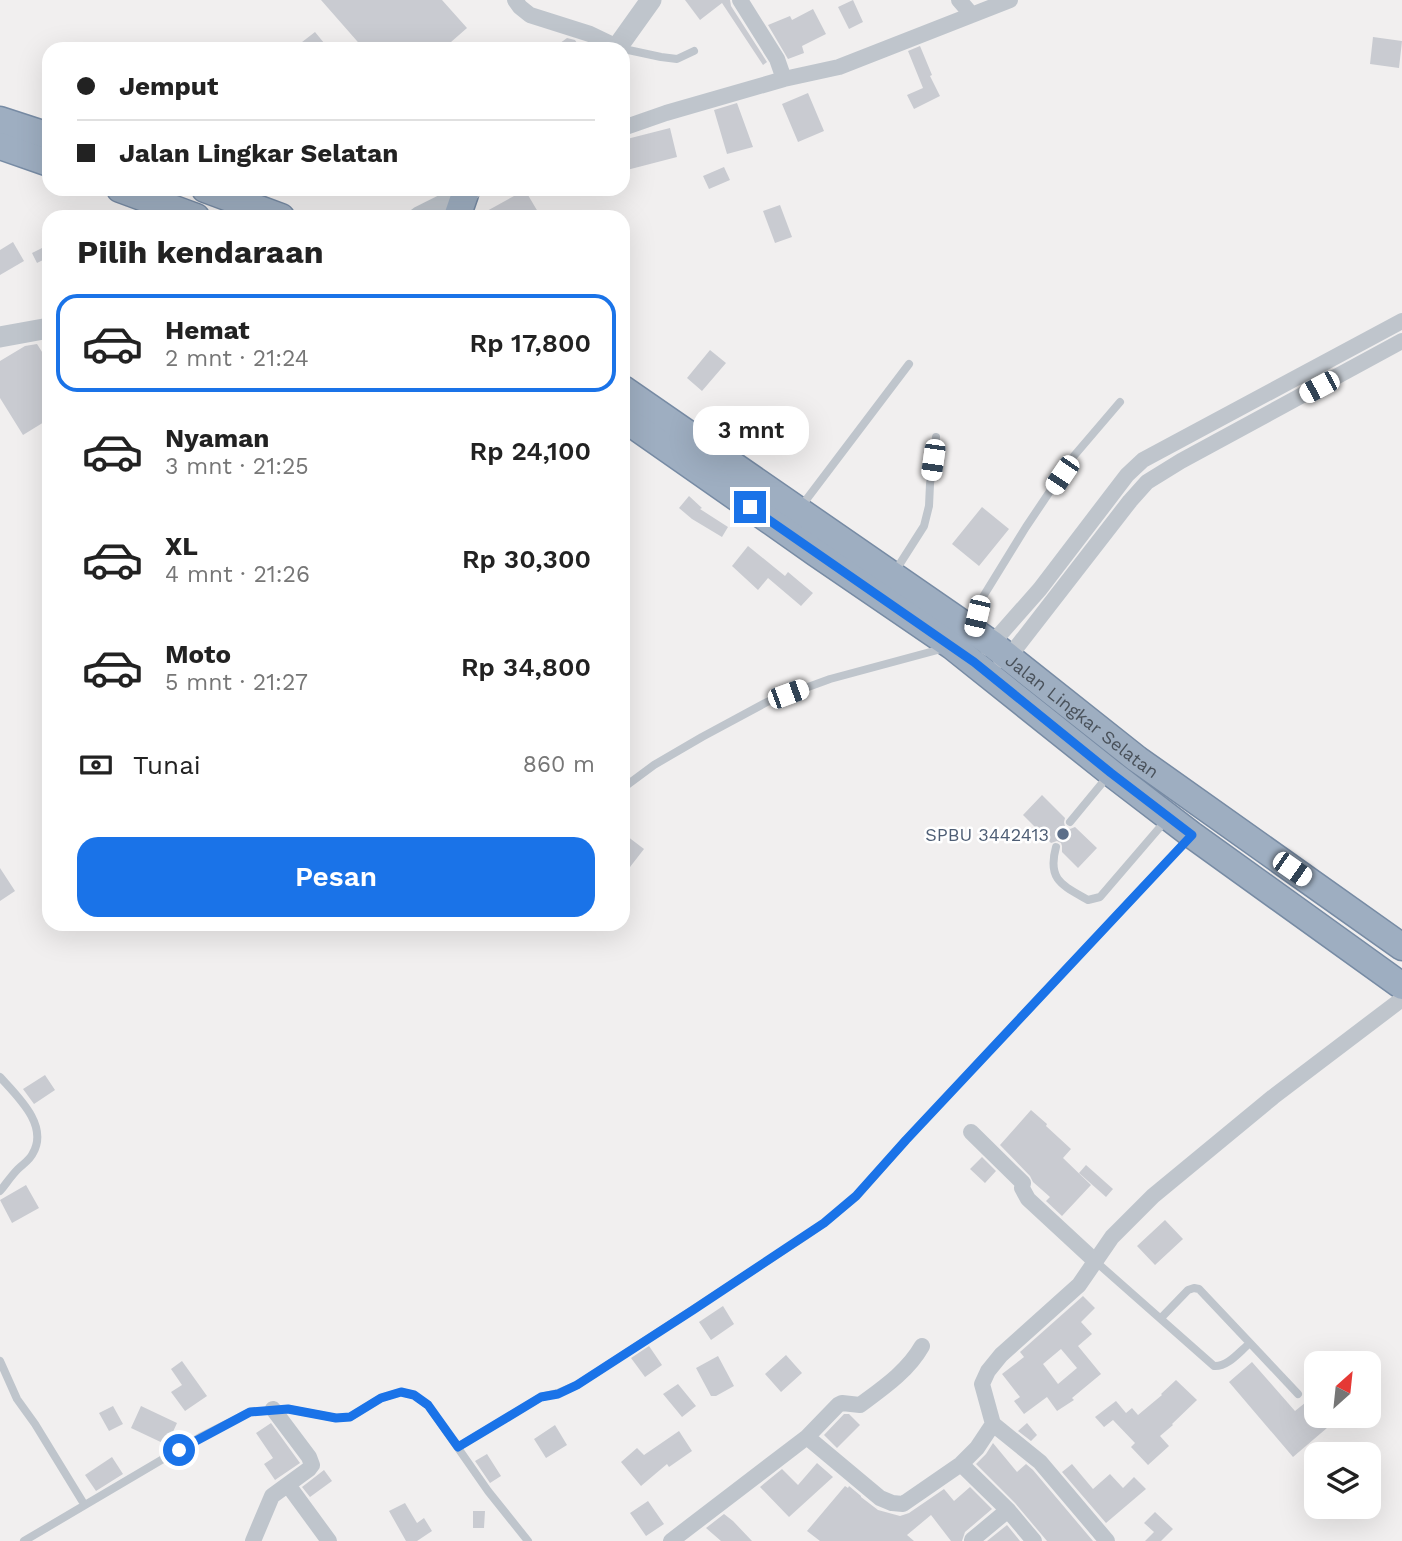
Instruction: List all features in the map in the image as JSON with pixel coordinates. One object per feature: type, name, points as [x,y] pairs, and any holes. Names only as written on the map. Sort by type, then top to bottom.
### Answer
[{"type":"highway","points":[[0,120],[42,134]]},
{"type":"highway","points":[[0,146],[42,161]]},
{"type":"highway","points":[[139,196],[176,210]]},
{"type":"highway","points":[[224,196],[262,210]]},
{"type":"highway","name":"Jalan Lingkar Selatan","points":[[630,394],[892,576],[980,651],[1111,773],[1192,835],[1402,986]]},
{"type":"highway","name":"Jalan Lingkar Selatan","points":[[630,423],[816,553],[980,651],[1402,947]]},
{"type":"street","points":[[515,0],[530,15],[590,34],[605,42]]},
{"type":"street","points":[[620,42],[651,0]]},
{"type":"street","points":[[740,0],[777,59],[784,79]]},
{"type":"street","points":[[959,0],[972,15]]},
{"type":"street","points":[[630,126],[784,79],[839,67],[1010,0]]},
{"type":"street","points":[[438,210],[465,200]]},
{"type":"street","points":[[980,651],[1040,589],[1127,475],[1143,460],[1402,321]]},
{"type":"street","points":[[0,337],[42,329]]},
{"type":"street","points":[[980,651],[1147,482],[1191,455],[1402,341]]},
{"type":"street","points":[[1107,1541],[1040,1462],[993,1424],[982,1384],[988,1371],[1001,1355],[1079,1285],[1112,1237],[1153,1196],[1273,1097],[1402,999]]},
{"type":"street","points":[[971,1132],[1023,1183],[1022,1188],[1028,1199],[1095,1261]]},
{"type":"street","points":[[671,1541],[807,1437],[838,1405],[860,1405],[886,1385],[908,1365],[922,1346]]},
{"type":"street","points":[[253,1541],[269,1500],[275,1492],[309,1469],[312,1463],[272,1409]]},
{"type":"street","points":[[807,1437],[880,1498],[904,1504],[961,1464],[977,1448],[993,1424]]},
{"type":"street","points":[[961,1464],[1008,1510],[1034,1541]]},
{"type":"street","points":[[288,1485],[329,1541]]},
{"type":"street","points":[[972,1540],[1008,1510]]},
{"type":"lane","points":[[630,51],[677,59],[694,51]]},
{"type":"lane","points":[[798,510],[909,364]]},
{"type":"lane","points":[[630,783],[654,765],[767,702],[830,679],[980,651],[981,600],[1073,457],[1120,402]]},
{"type":"lane","points":[[892,576],[924,526],[929,506],[936,437]]},
{"type":"lane","points":[[1070,822],[1111,773]]},
{"type":"lane","points":[[1056,847],[1053,869],[1056,877],[1069,889],[1088,900],[1100,897],[1169,817]]},
{"type":"lane","points":[[458,1447],[541,1397],[558,1394],[577,1385],[824,1223],[846,1205],[1192,835]]},
{"type":"lane","points":[[0,1077],[33,1117],[37,1139],[32,1156],[0,1191]]},
{"type":"lane","points":[[1095,1261],[1214,1366],[1224,1365],[1250,1342]]},
{"type":"lane","points":[[1161,1318],[1188,1290],[1199,1289],[1298,1394]]},
{"type":"lane","points":[[0,1361],[17,1399],[84,1504]]},
{"type":"lane","points":[[24,1541],[202,1436],[250,1412],[288,1409],[336,1418],[350,1417],[381,1398],[401,1392],[414,1395],[428,1405],[488,1491],[528,1541]]},
{"type":"building","points":[[321,0],[442,0],[467,28],[451,42],[358,42]]},
{"type":"building","points":[[685,0],[730,0],[731,6],[767,62],[763,65],[722,3],[700,20]]},
{"type":"building","points":[[853,0],[863,22],[849,29],[838,7]]},
{"type":"building","points":[[813,9],[826,34],[802,46],[804,53],[788,59],[768,25],[790,16],[792,20]]},
{"type":"building","points":[[315,32],[323,42],[302,42]]},
{"type":"building","points":[[1373,37],[1402,41],[1399,68],[1370,64]]},
{"type":"building","points":[[567,38],[576,42],[562,42]]},
{"type":"building","points":[[920,46],[940,96],[914,109],[907,95],[923,88],[908,51]]},
{"type":"building","points":[[808,93],[824,131],[798,142],[782,104]]},
{"type":"building","points":[[737,103],[753,147],[727,154],[714,110]]},
{"type":"building","points":[[670,128],[677,157],[630,169],[630,138]]},
{"type":"building","points":[[724,167],[730,180],[709,189],[703,176]]},
{"type":"building","points":[[514,196],[529,196],[537,210],[489,210]]},
{"type":"building","points":[[780,205],[792,237],[775,243],[763,211]]},
{"type":"building","points":[[13,242],[24,261],[0,275],[0,250]]},
{"type":"building","points":[[42,248],[42,260],[37,263],[32,253]]},
{"type":"building","points":[[37,344],[42,352],[42,423],[23,435],[0,398],[0,361],[25,346]]},
{"type":"building","points":[[710,350],[726,363],[702,391],[687,378]]},
{"type":"building","points":[[689,496],[702,508],[700,509],[728,527],[722,537],[679,508]]},
{"type":"building","points":[[982,507],[1009,529],[979,566],[952,544]]},
{"type":"building","points":[[748,546],[785,576],[788,572],[813,593],[801,606],[768,578],[758,590],[732,566]]},
{"type":"building","name":"SPBU 3442413","points":[[1042,795],[1065,818],[1065,827],[1075,827],[1097,848],[1078,868],[1062,852],[1061,843],[1051,843],[1023,815]]},
{"type":"building","points":[[630,838],[644,849],[630,867]]},
{"type":"building","points":[[0,868],[15,891],[0,901]]},
{"type":"building","points":[[45,1075],[55,1090],[34,1104],[23,1089]]},
{"type":"building","points":[[1031,1110],[1071,1149],[1063,1158],[1091,1185],[1062,1216],[1046,1201],[1050,1197],[1000,1145]]},
{"type":"building","points":[[982,1157],[996,1171],[985,1183],[970,1169]]},
{"type":"building","points":[[1086,1165],[1113,1189],[1106,1197],[1079,1173]]},
{"type":"building","points":[[26,1185],[39,1208],[12,1223],[0,1200]]},
{"type":"building","points":[[1165,1220],[1183,1239],[1155,1265],[1137,1246]]},
{"type":"building","points":[[1083,1296],[1095,1308],[1081,1322],[1092,1334],[1078,1346],[1101,1374],[1072,1398],[1074,1400],[1057,1411],[1047,1397],[1024,1414],[1014,1401],[1020,1397],[1002,1374],[1024,1357],[1020,1352]],"holes":[[[1061,1349],[1077,1368],[1058,1384],[1043,1364]]]},
{"type":"building","points":[[723,1306],[734,1324],[711,1340],[699,1322]]},
{"type":"building","points":[[649,1346],[662,1365],[645,1377],[631,1358]]},
{"type":"building","points":[[786,1355],[802,1373],[781,1392],[765,1374]]},
{"type":"building","points":[[718,1356],[734,1386],[711,1396],[696,1368]]},
{"type":"building","points":[[182,1361],[207,1396],[185,1411],[171,1392],[182,1385],[171,1369]]},
{"type":"building","points":[[1252,1362],[1295,1411],[1304,1404],[1304,1428],[1327,1428],[1311,1442],[1304,1442],[1304,1448],[1293,1457],[1229,1382]]},
{"type":"building","points":[[1176,1380],[1197,1400],[1160,1436],[1169,1446],[1148,1465],[1131,1447],[1135,1443],[1113,1420],[1104,1427],[1095,1417],[1116,1401],[1126,1413],[1132,1408],[1138,1415]]},
{"type":"building","points":[[678,1384],[696,1406],[682,1417],[663,1394]]},
{"type":"building","points":[[113,1406],[123,1424],[109,1431],[99,1413]]},
{"type":"building","points":[[141,1406],[177,1423],[167,1445],[131,1428]]},
{"type":"building","points":[[844,1414],[849,1414],[860,1425],[837,1448],[824,1435]]},
{"type":"building","points":[[271,1423],[300,1463],[275,1480],[264,1464],[273,1458],[256,1433]]},
{"type":"building","points":[[1027,1423],[1037,1435],[1031,1441],[1018,1431]]},
{"type":"building","points":[[555,1425],[567,1445],[546,1458],[534,1439]]},
{"type":"building","points":[[679,1431],[692,1451],[669,1467],[667,1464],[641,1486],[621,1462],[637,1448],[644,1455]]},
{"type":"building","points":[[993,1443],[1017,1472],[1026,1464],[1033,1470],[1093,1541],[1047,1541],[1015,1503],[976,1464]]},
{"type":"building","points":[[487,1454],[501,1476],[490,1483],[475,1461]]},
{"type":"building","points":[[112,1457],[123,1474],[96,1491],[85,1475]]},
{"type":"building","points":[[817,1463],[833,1477],[789,1517],[760,1487],[782,1469],[798,1485]]},
{"type":"building","points":[[1072,1464],[1093,1489],[1110,1474],[1123,1488],[1134,1477],[1146,1489],[1106,1523],[1062,1472]]},
{"type":"building","points":[[324,1470],[332,1481],[310,1497],[302,1487]]},
{"type":"building","points":[[845,1486],[849,1486],[878,1510],[900,1516],[909,1513],[944,1489],[954,1501],[970,1487],[992,1509],[965,1532],[962,1541],[951,1541],[931,1515],[907,1535],[914,1541],[820,1541],[807,1531]]},
{"type":"building","points":[[648,1501],[664,1524],[646,1536],[630,1513]]},
{"type":"building","points":[[405,1503],[417,1523],[424,1518],[432,1531],[417,1541],[406,1541],[389,1511]]},
{"type":"building","points":[[473,1511],[485,1511],[484,1528],[473,1528]]},
{"type":"building","points":[[1155,1512],[1173,1529],[1161,1541],[1145,1541],[1154,1532],[1144,1523]]},
{"type":"building","points":[[724,1514],[752,1541],[721,1541],[706,1528]]},
{"type":"building","points":[[1007,1525],[1020,1541],[987,1541]]},
{"type":"place","name":"SPBU 3442413","points":[[1063,834]]},
{"type":"route","points":[[179,1450],[250,1412],[288,1409],[336,1418],[350,1417],[381,1398],[401,1392],[414,1395],[428,1405],[458,1447],[541,1397],[558,1394],[577,1385],[824,1223],[856,1196],[1192,835],[974,662],[750,507]]}]
